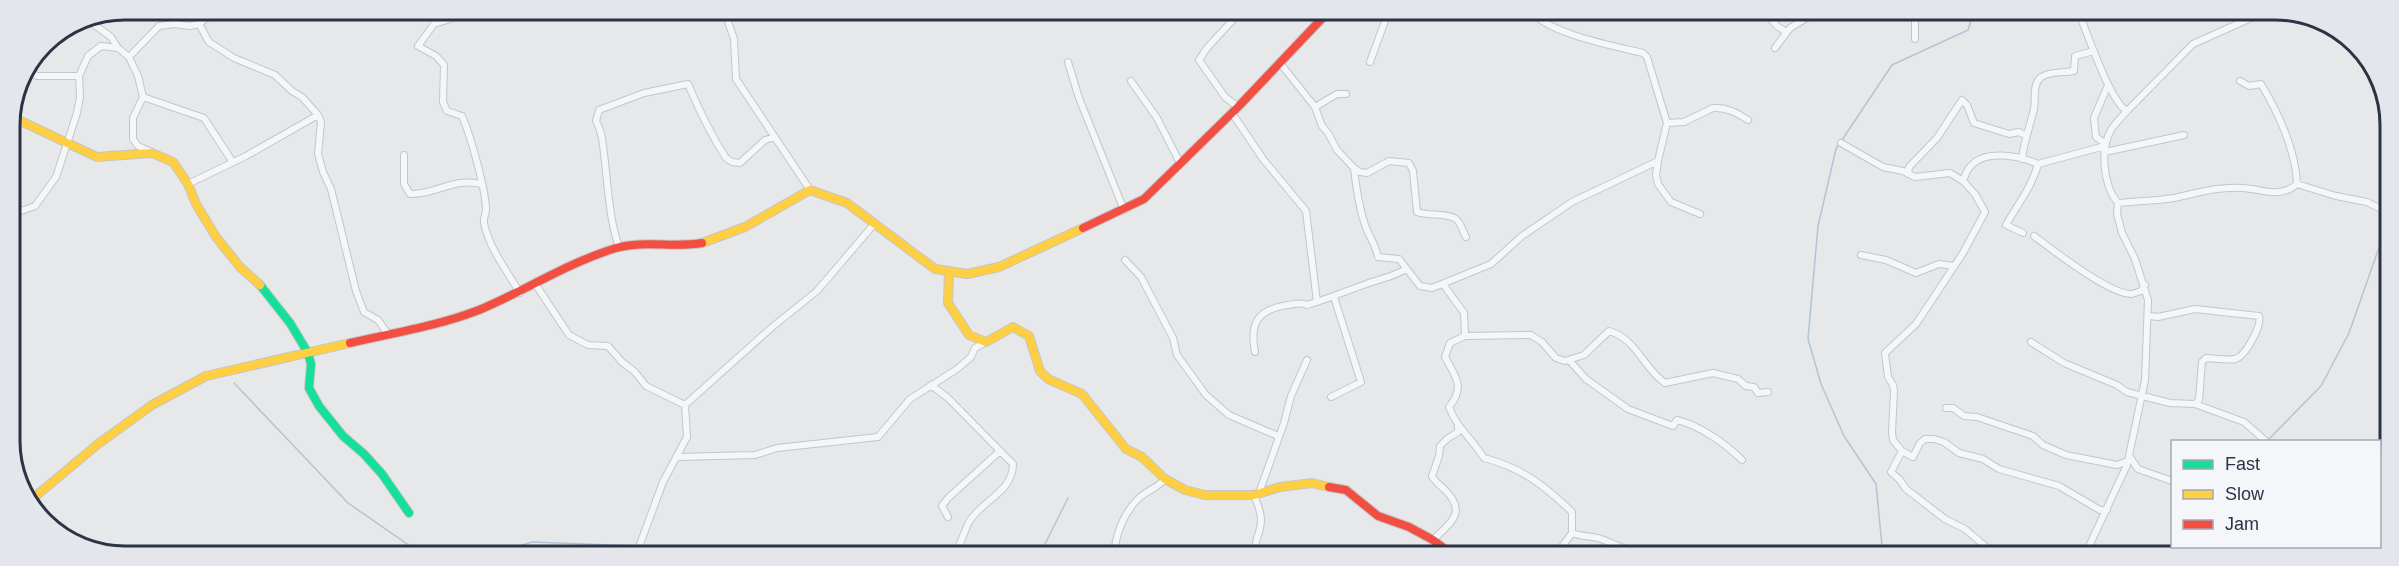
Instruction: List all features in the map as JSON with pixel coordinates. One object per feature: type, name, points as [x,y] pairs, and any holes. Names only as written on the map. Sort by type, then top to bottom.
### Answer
[{"type":"street","points":[[129,57],[159,26],[174,24],[190,27],[204,20]]},
{"type":"street","points":[[447,20],[434,24],[418,46],[436,56],[444,65],[443,102],[447,111],[462,116],[481,184],[486,209],[483,221],[492,246],[520,293]]},
{"type":"street","points":[[728,20],[735,39],[736,79],[810,190],[847,203],[935,269],[967,274],[999,267],[1144,199],[1235,110],[1321,20]]},
{"type":"street","points":[[1233,20],[1199,60],[1235,110],[1263,159],[1306,211],[1317,302]]},
{"type":"street","points":[[1370,62],[1385,20]]},
{"type":"street","points":[[1540,20],[1618,49],[1643,53],[1647,57],[1667,123],[1658,161],[1656,175],[1658,184],[1671,202],[1700,214]]},
{"type":"street","points":[[1772,20],[1786,32]]},
{"type":"street","points":[[1775,48],[1786,32],[1804,20]]},
{"type":"street","points":[[1915,20],[1915,39]]},
{"type":"street","points":[[2082,20],[2108,85],[2122,109],[2127,111]]},
{"type":"street","points":[[2089,546],[2129,459],[2145,380],[2145,346],[2149,316],[2145,285],[2122,234],[2117,214],[2118,203],[2110,189],[2106,147],[2111,130],[2193,44],[2246,20]]},
{"type":"street","points":[[94,24],[111,37],[118,48],[129,57],[138,76],[143,97],[133,118],[133,139],[138,146],[173,162],[188,184],[196,204],[216,237],[240,267],[264,288],[290,322],[308,352],[311,364],[309,388],[320,406],[342,436],[364,454],[382,474],[408,513]]},
{"type":"street","points":[[199,24],[209,42],[234,58],[275,75],[292,92],[302,97],[318,115],[321,122],[318,154],[333,199],[356,291],[364,312],[378,320],[388,334]]},
{"type":"street","points":[[20,211],[35,206],[56,177],[68,144],[80,97],[79,76],[88,56],[101,46],[118,48]]},
{"type":"street","points":[[2022,159],[2025,135],[2034,109],[2035,89],[2041,78],[2051,73],[2074,71],[2074,56],[2094,51]]},
{"type":"street","points":[[1068,62],[1079,98],[1124,210]]},
{"type":"street","points":[[1280,63],[1315,107],[1322,126],[1337,150],[1354,168],[1367,173],[1389,161],[1409,164],[1413,171],[1417,212],[1427,216],[1453,218],[1459,221],[1466,237]]},
{"type":"street","points":[[33,74],[37,76],[79,76]]},
{"type":"street","points":[[1131,81],[1157,118],[1180,163]]},
{"type":"street","points":[[2240,81],[2249,86],[2261,84],[2271,100],[2296,170],[2297,184]]},
{"type":"street","points":[[619,247],[613,229],[603,144],[596,121],[599,110],[645,93],[688,84],[696,100],[698,111],[726,158],[732,162],[740,163],[765,140],[775,137]]},
{"type":"street","points":[[2106,147],[2096,137],[2093,123],[2108,85]]},
{"type":"street","points":[[1315,107],[1337,94],[1346,94]]},
{"type":"street","points":[[143,97],[204,118],[232,161]]},
{"type":"street","points":[[1908,174],[1909,167],[1943,131],[1962,100],[1974,123],[2009,134],[2019,132],[2025,135]]},
{"type":"street","points":[[1667,123],[1684,122],[1719,107],[1735,112],[1748,120]]},
{"type":"street","points":[[188,184],[246,156],[318,115]]},
{"type":"street","points":[[20,121],[97,157],[152,153]]},
{"type":"street","points":[[1963,181],[1968,169],[1987,157],[2006,156],[2031,160],[2038,164],[2106,147],[2184,135]]},
{"type":"street","points":[[1841,143],[1883,167],[1915,177],[1946,172],[1963,181],[1975,194],[1985,212],[1954,266],[1916,324],[1885,353],[1887,377],[1894,391],[1892,436],[1902,451],[1913,457],[1920,443],[1925,439],[1934,439],[1944,442],[1959,453],[1983,459],[1999,469],[2059,486],[2100,510],[2107,510]]},
{"type":"street","points":[[404,155],[404,184],[410,194],[420,195],[442,186],[469,181],[481,184]]},
{"type":"street","points":[[1354,168],[1356,188],[1366,227],[1378,256],[1399,259],[1420,286],[1432,288],[1491,264],[1522,236],[1572,202],[1658,161]]},
{"type":"street","points":[[2023,233],[2006,225],[2036,175],[2038,164]]},
{"type":"street","points":[[2118,203],[2172,198],[2226,188],[2243,188],[2268,193],[2293,188],[2297,184]]},
{"type":"street","points":[[2297,184],[2336,196],[2367,202],[2379,208]]},
{"type":"street","points":[[34,494],[152,405],[206,376],[461,317],[520,293],[591,258],[619,247],[702,243],[737,231],[810,190]]},
{"type":"street","points":[[685,405],[771,328],[817,291],[874,223]]},
{"type":"street","points":[[2034,237],[2082,270],[2118,291],[2132,294],[2141,291],[2145,285]]},
{"type":"street","points":[[1860,255],[1886,260],[1916,273],[1939,264],[1954,266]]},
{"type":"street","points":[[1125,260],[1141,277],[1173,338],[1177,355],[1184,368],[1206,395],[1229,415],[1278,436]]},
{"type":"street","points":[[1256,352],[1253,339],[1255,327],[1259,318],[1269,308],[1317,302],[1365,284],[1392,277],[1406,269]]},
{"type":"street","points":[[949,271],[948,303],[969,335],[986,342]]},
{"type":"street","points":[[1443,284],[1464,313],[1465,336]]},
{"type":"street","points":[[536,285],[568,335],[588,345],[608,346],[646,386],[685,405]]},
{"type":"street","points":[[1331,397],[1361,382],[1334,297]]},
{"type":"street","points":[[2149,316],[2158,317],[2195,309],[2230,314],[2252,314],[2261,318],[2256,333],[2241,356],[2235,359],[2206,358],[2202,362],[2199,400],[2195,404]]},
{"type":"street","points":[[676,457],[755,455],[777,448],[878,436],[910,399],[957,369],[971,357],[975,348],[1013,327],[1029,336],[1040,371],[1048,379],[1082,394],[1126,449],[1142,457],[1165,479],[1185,490],[1205,495],[1256,494],[1280,487],[1312,483],[1346,490],[1378,516],[1409,527],[1440,546]]},
{"type":"street","points":[[1562,546],[1572,533],[1572,512],[1545,486],[1509,464],[1485,458],[1475,442],[1453,419],[1449,407],[1456,399],[1459,385],[1445,357],[1450,343],[1465,336],[1531,335],[1542,342],[1556,358],[1569,360],[1584,355],[1609,331],[1616,333],[1634,347],[1653,373],[1665,383],[1713,373],[1738,379],[1746,386],[1754,387],[1758,393],[1768,392]]},
{"type":"street","points":[[2031,342],[2064,363],[2117,385],[2127,392],[2170,403],[2195,404],[2244,422],[2265,440]]},
{"type":"street","points":[[1255,546],[1260,528],[1260,512],[1256,494],[1307,360]]},
{"type":"street","points":[[1569,360],[1586,379],[1628,409],[1673,426],[1677,420],[1693,424],[1731,449],[1742,460]]},
{"type":"street","points":[[931,385],[948,398],[1013,464],[1013,475],[976,513],[969,523],[960,546]]},
{"type":"street","points":[[639,546],[663,482],[687,437],[685,405]]},
{"type":"street","points":[[1946,408],[1953,408],[1964,416],[1977,417],[2033,436],[2043,445],[2066,456],[2117,465],[2129,459]]},
{"type":"street","points":[[1433,540],[1456,517],[1457,510],[1453,498],[1432,476],[1440,446],[1458,432],[1458,424]]},
{"type":"street","points":[[948,517],[942,506],[948,498],[1000,451]]},
{"type":"street","points":[[1902,451],[1891,472],[1906,489],[1945,519],[1965,529],[1985,546]]},
{"type":"street","points":[[2129,459],[2138,469],[2171,481]]},
{"type":"street","points":[[1114,546],[1118,529],[1139,498],[1159,486],[1165,479]]},
{"type":"street","points":[[1572,533],[1582,537],[1599,538],[1620,546]]},
{"type":"waterway","points":[[1842,140],[1892,65],[1968,30],[1971,20]]},
{"type":"waterway","points":[[1839,144],[1818,226],[1808,339],[1821,384],[1844,436],[1876,484],[1882,546]]},
{"type":"waterway","points":[[2269,439],[2321,386],[2349,333],[2380,245]]},
{"type":"waterway","points":[[234,383],[348,503],[410,546]]},
{"type":"waterway","points":[[1044,546],[1068,498]]},
{"type":"waterway","points":[[519,546],[532,542],[638,546]]},
{"type":"traffic: fast","points":[[260,285],[290,323],[308,353],[311,364],[309,388],[319,406],[343,436],[382,474],[409,513]]},
{"type":"traffic: slow","points":[[20,121],[97,157],[152,153],[173,162],[188,184],[196,204],[216,237],[240,267],[260,285]]},
{"type":"traffic: slow","points":[[702,243],[745,227],[810,190],[847,203],[935,269],[967,274],[999,267],[1083,228]]},
{"type":"traffic: slow","points":[[949,271],[948,303],[969,335],[986,342],[1013,327],[1029,336],[1040,371],[1048,379],[1082,394],[1126,449],[1142,457],[1165,479],[1185,490],[1205,495],[1254,495],[1280,487],[1312,483],[1329,487]]},
{"type":"traffic: slow","points":[[35,496],[98,444],[152,405],[206,376],[350,343]]},
{"type":"traffic: jam","points":[[1083,228],[1144,199],[1238,107],[1321,20]]},
{"type":"traffic: jam","points":[[350,343],[463,316],[580,261],[616,248],[702,243]]},
{"type":"traffic: jam","points":[[1329,487],[1346,490],[1378,516],[1409,527],[1441,546]]}]
